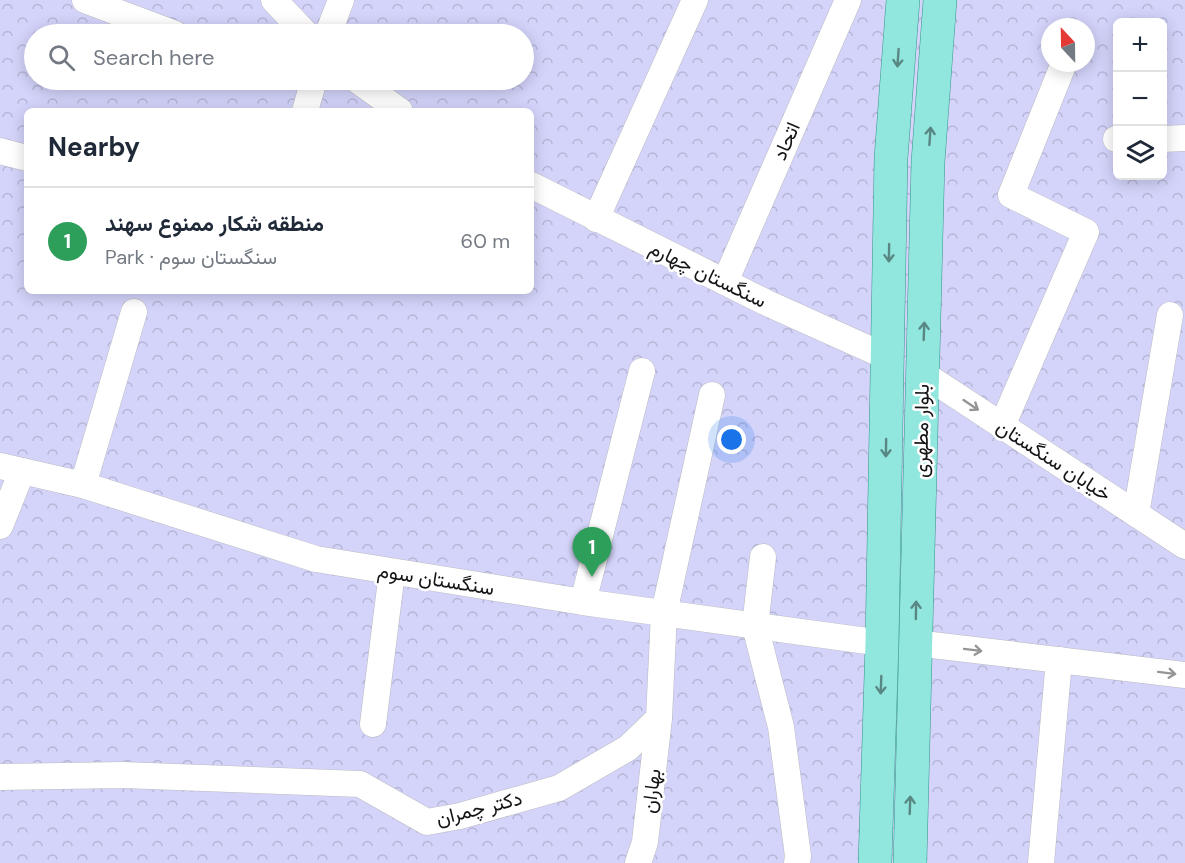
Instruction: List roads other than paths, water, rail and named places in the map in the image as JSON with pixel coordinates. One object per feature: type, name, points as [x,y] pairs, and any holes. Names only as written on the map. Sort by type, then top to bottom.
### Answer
[{"type":"main road","name":"بلوار مطهری","points":[[875,863],[882,644],[891,158],[903,0]]},
{"type":"main road","name":"بلوار مطهری","points":[[910,863],[928,162],[940,0]]},
{"type":"main road","points":[[887,357],[922,373]]},
{"type":"main road","points":[[882,644],[915,643]]},
{"type":"street","points":[[85,0],[149,24]]},
{"type":"street","points":[[274,0],[297,24]]},
{"type":"street","points":[[332,24],[341,0]]},
{"type":"street","points":[[596,219],[695,0]]},
{"type":"street","name":"اتحاد","points":[[725,282],[848,0]]},
{"type":"street","points":[[1002,426],[1086,231],[1011,195],[1060,72]]},
{"type":"street","points":[[371,90],[396,108]]},
{"type":"street","points":[[1167,139],[1185,138]]},
{"type":"street","points":[[0,151],[24,157]]},
{"type":"street","name":"سنگستان چهارم","points":[[534,187],[765,302],[887,357]]},
{"type":"street","points":[[83,485],[134,312]]},
{"type":"street","points":[[1136,514],[1170,315]]},
{"type":"street","points":[[583,602],[642,371]]},
{"type":"street","name":"خیابان سنگستان","points":[[922,373],[1185,546]]},
{"type":"street","points":[[659,718],[664,613],[712,395]]},
{"type":"street","points":[[0,526],[11,468]]},
{"type":"street","name":"سنگستان سوم","points":[[11,468],[83,485],[316,559],[583,602],[882,644]]},
{"type":"street","points":[[763,558],[755,626],[781,727],[798,856],[797,863]]},
{"type":"street","points":[[373,724],[392,572]]},
{"type":"street","points":[[915,643],[1185,675]]},
{"type":"street","points":[[1041,863],[1059,660]]},
{"type":"street","name":"دکتر چمران","points":[[0,777],[123,775],[360,784],[427,822],[460,816],[559,788],[628,748],[659,718]]},
{"type":"street","name":"بهاران","points":[[638,863],[645,842],[659,718]]},
{"type":"place","name":"منطقه شکار ممنوع سهند","points":[[592,577]]}]
